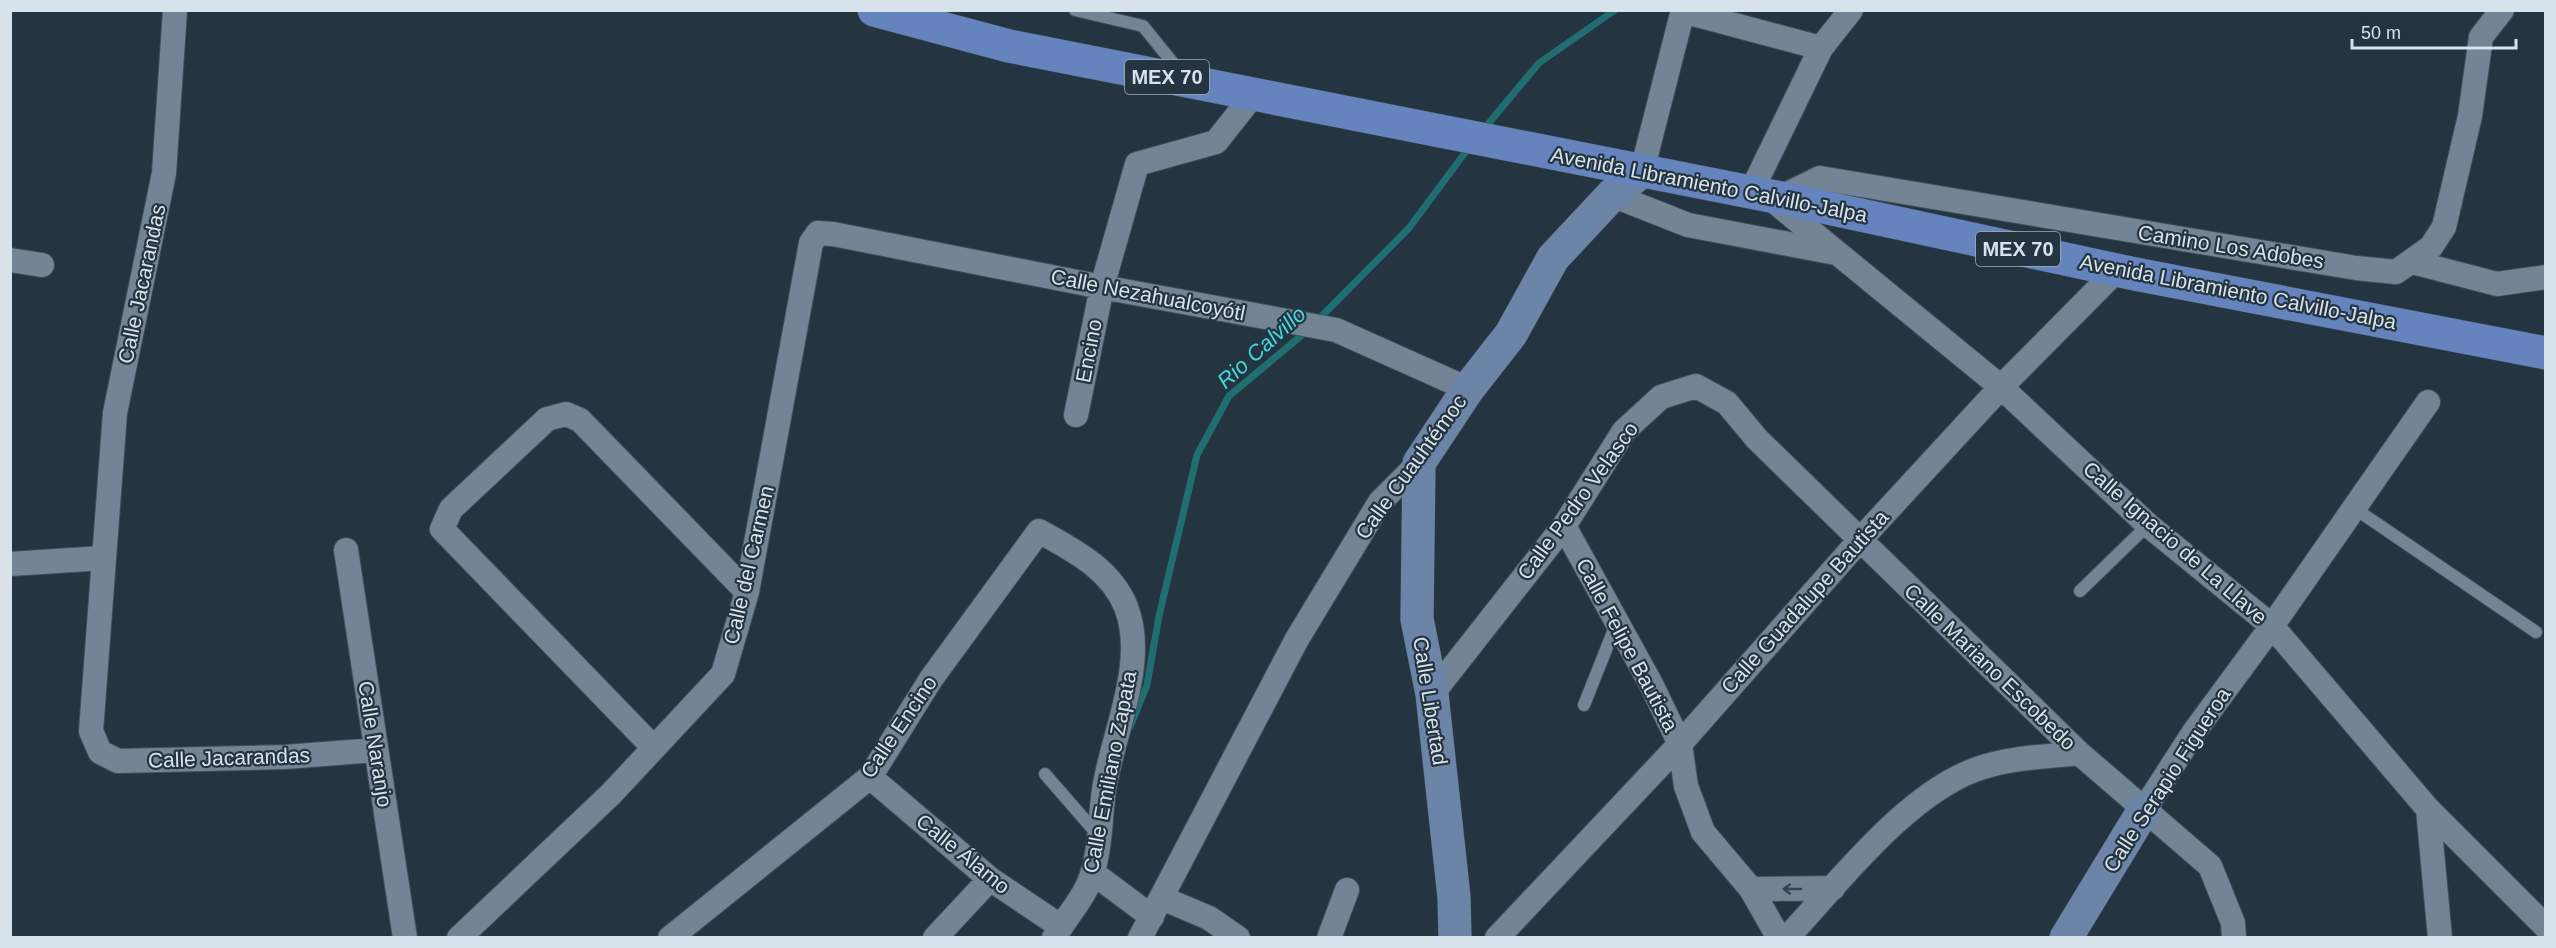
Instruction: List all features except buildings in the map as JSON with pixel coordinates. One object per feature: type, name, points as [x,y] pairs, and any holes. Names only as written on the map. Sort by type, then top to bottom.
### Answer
[{"type":"main road","name":"Avenida Libramiento Calvillo-Jalpa","points":[[874,10],[1009,46],[1766,196],[2117,270],[2546,353]]},
{"type":"street","name":"Calle Jacarandas","points":[[175,10],[164,173],[115,413],[91,731],[100,752],[118,761],[285,757],[376,750]]},
{"type":"street","points":[[1766,196],[1821,48],[1851,10]]},
{"type":"street","name":"Camino Los Adobes","points":[[1766,196],[1820,178],[2356,268],[2396,272],[2431,247],[2444,227],[2470,116],[2481,37],[2502,10]]},
{"type":"street","points":[[1642,171],[1683,11],[1821,48]]},
{"type":"street","name":"Encino","points":[[1076,415],[1102,287],[1137,164],[1216,142],[1254,94]]},
{"type":"street","name":"Calle Cuauhtémoc","points":[[1140,938],[1297,639],[1380,502],[1419,463],[1468,389],[1511,334],[1553,258],[1612,195],[1642,171]]},
{"type":"street","points":[[1612,195],[1688,225],[1838,253]]},
{"type":"street","name":"Calle Ignacio de La Llave","points":[[1766,196],[2001,387],[2148,525],[2272,626],[2428,809],[2546,927]]},
{"type":"street","name":"Calle Nezahualcoyótl","points":[[818,233],[1336,330],[1468,389]]},
{"type":"street","name":"Calle del Carmen","points":[[459,938],[611,794],[723,674],[747,592],[811,243],[818,233]]},
{"type":"street","points":[[10,260],[42,265]]},
{"type":"street","points":[[2412,262],[2497,284],[2546,277]]},
{"type":"street","name":"Calle Guadalupe Bautista","points":[[1497,938],[1680,744],[1859,541],[2001,387],[2117,270]]},
{"type":"street","name":"Calle Pedro Velasco","points":[[1432,694],[1564,526],[1624,430],[1661,397],[1696,386],[1727,403]]},
{"type":"street","name":"Calle Serapio Figueroa","points":[[2066,938],[2194,732],[2272,626],[2428,402]]},
{"type":"street","name":"Calle Mariano Escobedo","points":[[1727,403],[1756,439],[2079,753],[2210,866],[2233,923],[2234,938]]},
{"type":"street","points":[[654,748],[442,529],[445,518],[451,509],[547,419],[566,414],[580,420],[747,592]]},
{"type":"street","name":"Calle Libertad","points":[[1419,463],[1417,619],[1432,694],[1454,897],[1455,938]]},
{"type":"street","name":"Calle Felipe Bautista","points":[[1564,526],[1651,684],[1680,744],[1686,786],[1703,832],[1751,889],[1779,938]]},
{"type":"street","name":"Calle Encino","points":[[670,938],[870,777],[931,679],[1039,531]]},
{"type":"street","name":"Calle Emiliano Zapata","points":[[1039,531],[1086,558],[1109,579],[1126,608],[1131,629],[1130,681],[1104,790],[1101,838],[1093,873],[1082,897],[1057,932]]},
{"type":"street","name":"Calle Naranjo","points":[[346,550],[405,938]]},
{"type":"street","points":[[10,564],[103,558]]},
{"type":"street","points":[[1787,938],[1880,838],[1941,785],[1983,766],[2079,753]]},
{"type":"street","name":"Calle Álamo","points":[[870,777],[990,879],[1057,932]]},
{"type":"street","points":[[2428,809],[2440,938]]},
{"type":"street","points":[[1093,873],[1157,907],[1209,918],[1238,938]]},
{"type":"street","points":[[935,938],[990,879]]},
{"type":"street","points":[[1751,889],[1833,888]]},
{"type":"street","points":[[1329,938],[1347,890]]},
{"type":"lane","points":[[1076,10],[1143,26],[1188,81]]},
{"type":"lane","points":[[2354,508],[2536,632]]},
{"type":"lane","points":[[2080,591],[2148,525]]},
{"type":"lane","points":[[1584,705],[1617,622]]},
{"type":"lane","points":[[1045,774],[1101,838]]},
{"type":"waterway","name":"Rio Calvillo","points":[[1483,130],[1539,63],[1615,10]]},
{"type":"waterway","name":"Rio Calvillo","points":[[1316,322],[1409,228],[1470,146]]},
{"type":"waterway","name":"Rio Calvillo","points":[[1130,727],[1147,685],[1159,616],[1197,455],[1229,396],[1308,330]]}]
